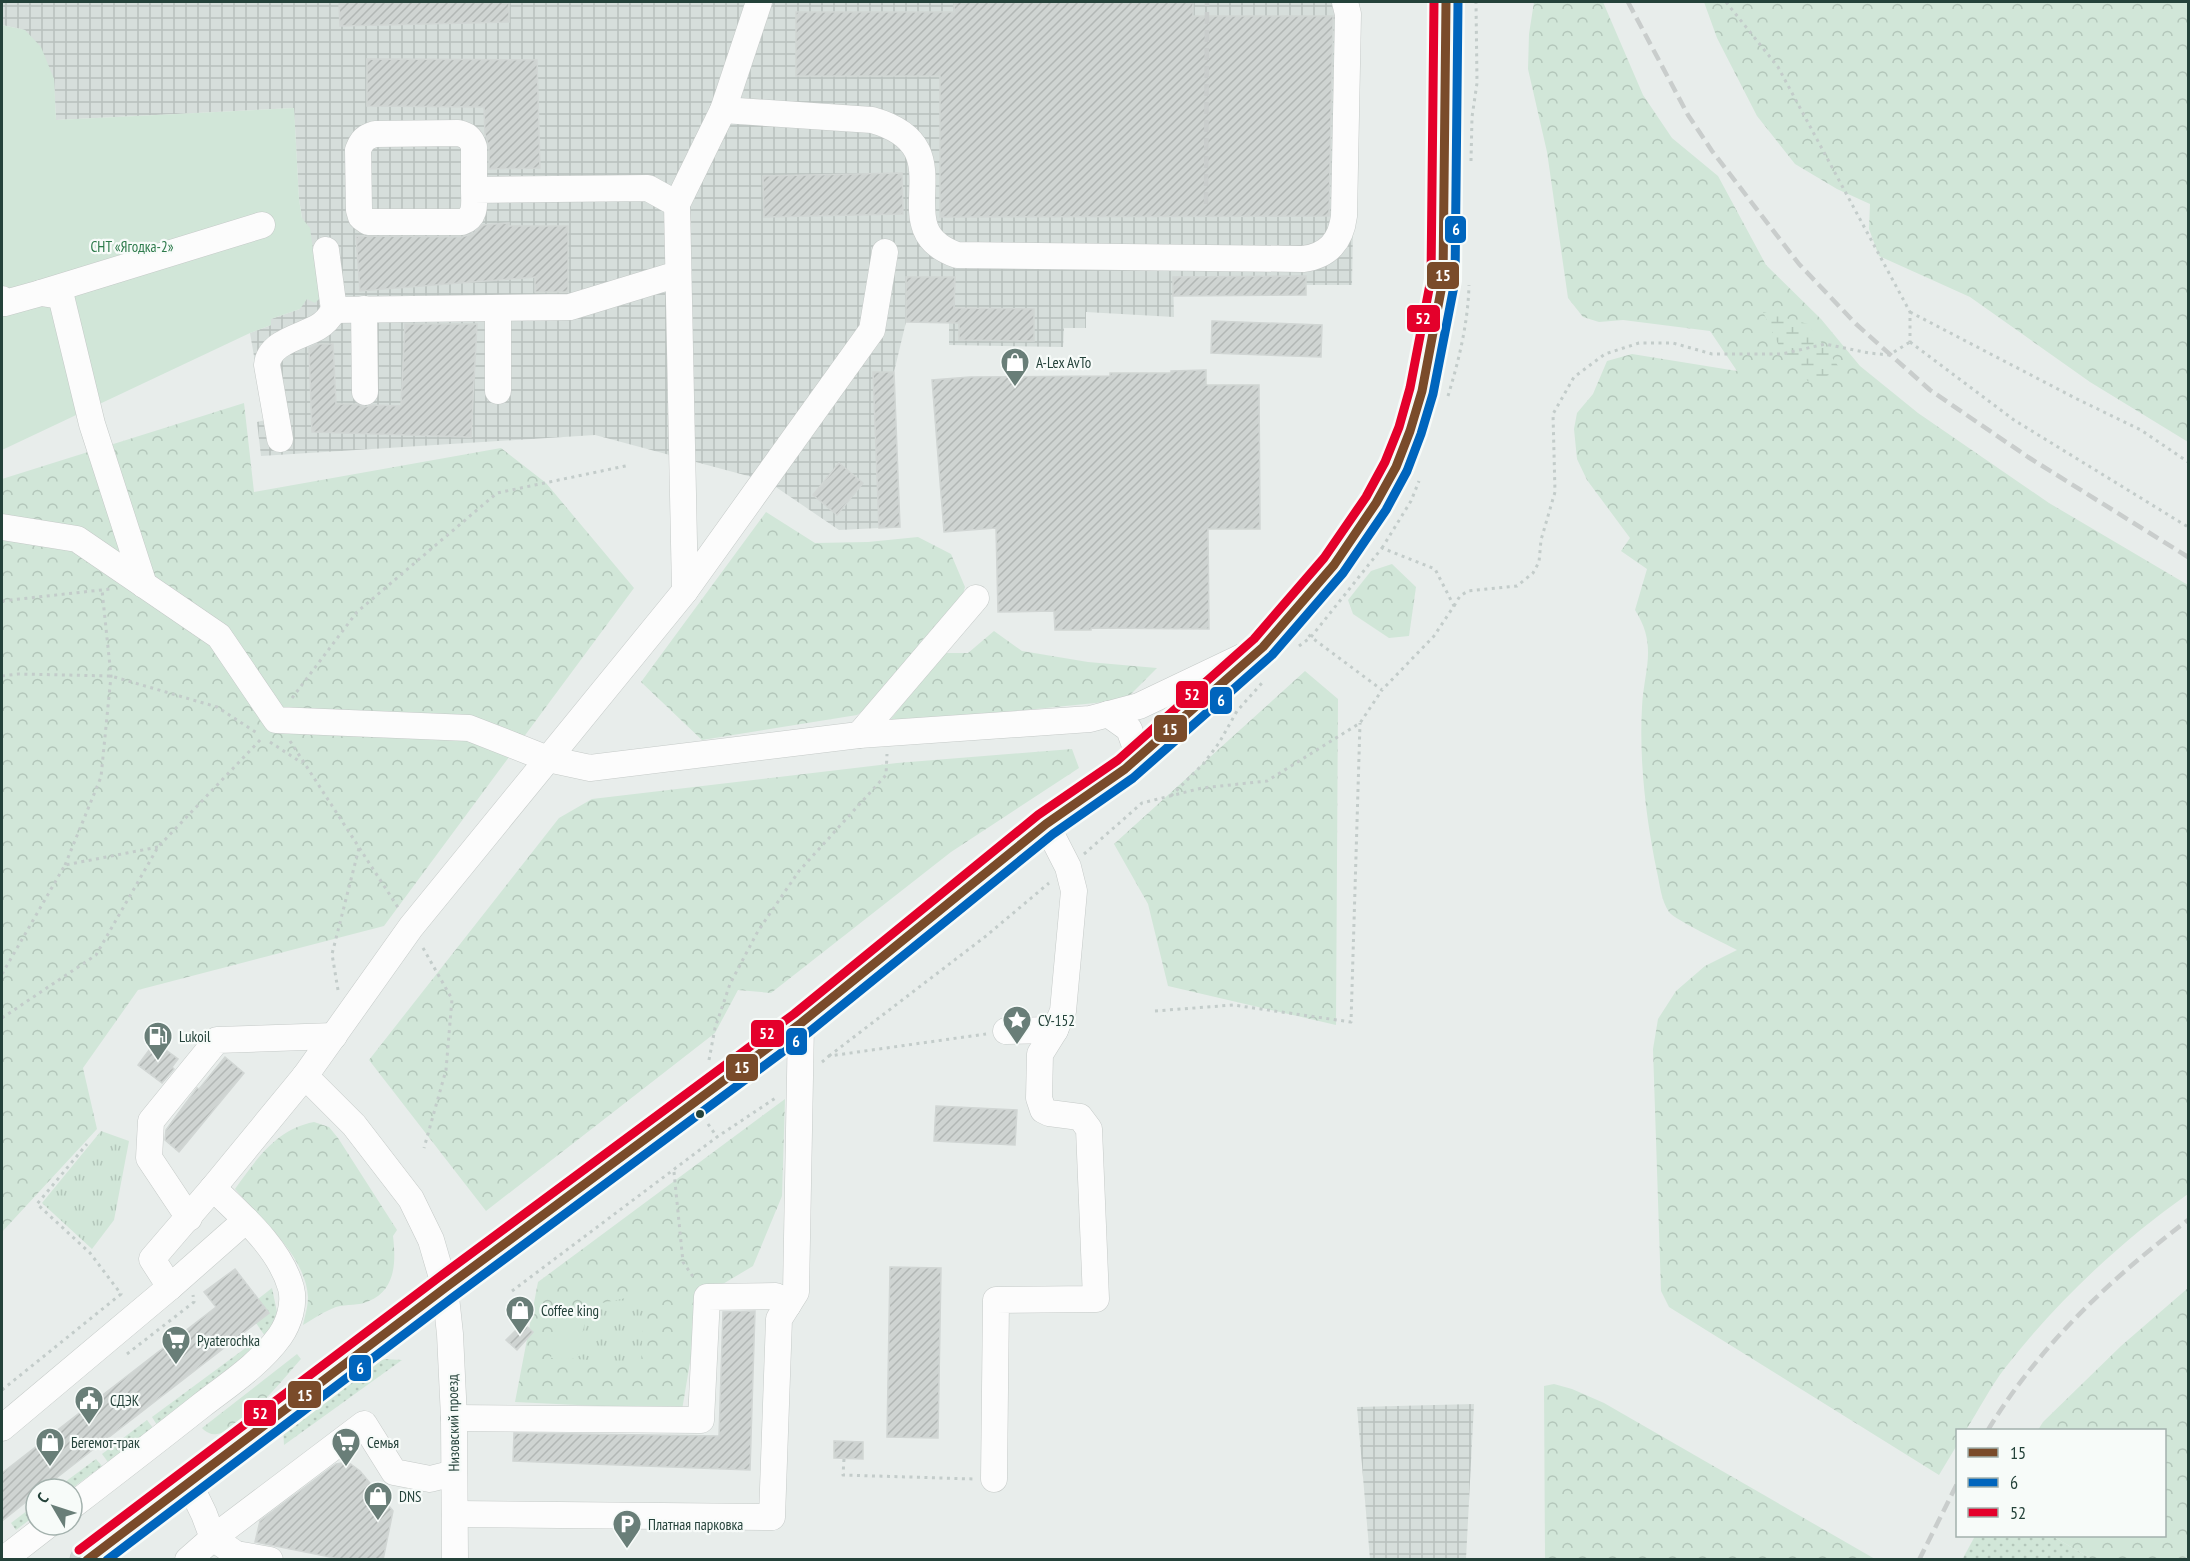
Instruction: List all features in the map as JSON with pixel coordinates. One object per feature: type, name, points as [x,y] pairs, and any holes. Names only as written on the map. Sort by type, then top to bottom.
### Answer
[{"type":"main road","points":[[86,1560],[445,1287],[705,1109],[801,1023],[1046,824],[1125,769],[1266,661],[1299,628],[1334,565],[1376,503],[1396,467],[1410,432],[1422,391],[1443,280],[1445,3]]},
{"type":"street","points":[[685,591],[677,204],[723,110],[759,2]]},
{"type":"street","points":[[723,110],[872,120],[889,124],[905,135],[917,147],[920,155],[922,214],[926,233],[944,251],[957,255],[1314,258],[1324,254],[1332,247],[1342,227],[1344,216],[1348,15],[1345,2]]},
{"type":"street","points":[[458,133],[466,135],[474,147],[474,190],[472,215],[468,220],[462,222],[368,222],[361,217],[359,210],[358,150],[361,141],[366,136],[375,134],[458,133]]},
{"type":"street","points":[[474,190],[648,188],[677,204]]},
{"type":"street","points":[[3,302],[41,293],[262,225]]},
{"type":"street","points":[[326,250],[334,310]]},
{"type":"street","points":[[181,1290],[152,1259],[189,1218],[305,1076],[411,927],[685,591],[872,330],[885,252]]},
{"type":"street","points":[[280,440],[267,365],[268,358],[277,347],[319,327],[334,310],[570,307],[678,274]]},
{"type":"street","points":[[41,293],[61,296],[92,424],[144,585]]},
{"type":"street","points":[[498,308],[498,391]]},
{"type":"street","points":[[364,309],[365,392]]},
{"type":"street","points":[[2,527],[77,539],[219,636],[276,720],[469,728],[548,759],[590,768],[859,735],[1090,718],[1139,706],[1266,661]]},
{"type":"street","points":[[859,735],[976,598]]},
{"type":"street","points":[[1108,714],[1129,729],[1139,757]]},
{"type":"street","points":[[994,1479],[996,1300],[1096,1299],[1089,1129],[1080,1117],[1049,1113],[1043,1110],[1039,1098],[1040,1054],[1055,1030],[1063,1011],[1074,891],[1068,867],[1046,824]]},
{"type":"street","points":[[455,1514],[772,1517],[779,1319],[796,1292],[801,1023]]},
{"type":"street","points":[[189,1218],[149,1158],[151,1121],[218,1040],[339,1029]]},
{"type":"street","points":[[1006,1031],[1055,1030]]},
{"type":"street","name":"Низовский проезд","points":[[305,1076],[354,1125],[411,1199],[431,1240],[445,1287],[450,1334],[454,1418],[455,1560]]},
{"type":"street","points":[[84,1497],[268,1352],[288,1320],[292,1304],[291,1289],[284,1271],[274,1254],[246,1220],[213,1188]]},
{"type":"street","points":[[2,1428],[181,1290],[246,1220]]},
{"type":"street","points":[[454,1418],[701,1420],[707,1297],[776,1296],[788,1305]]},
{"type":"street","points":[[188,1560],[213,1538],[364,1424],[394,1472],[430,1479],[454,1473]]},
{"type":"street","points":[[189,1483],[213,1538],[236,1554],[270,1560]]},
{"type":"street","points":[[3,1560],[33,1537]]},
{"type":"path","points":[[1726,2],[1778,68],[1910,312],[1910,342]]},
{"type":"path","points":[[1910,312],[2140,430],[2188,462]]},
{"type":"path","points":[[1910,342],[2014,420],[2188,527]]},
{"type":"path","points":[[1155,1011],[1233,1005],[1351,1022],[1360,723],[1382,690],[1434,636],[1460,596],[1468,591],[1517,586],[1533,573],[1539,562],[1541,540],[1555,492],[1553,414],[1574,377],[1605,354],[1639,343],[1673,343],[1712,354],[1782,354],[1826,344],[1889,355],[1910,342]]},
{"type":"path","points":[[1294,651],[1299,628],[1382,548],[1436,569],[1454,606]]},
{"type":"path","points":[[2,602],[144,585]]},
{"type":"path","points":[[2,974],[65,865],[100,777],[111,676],[102,590]]},
{"type":"path","points":[[1299,628],[1382,690]]},
{"type":"path","points":[[1170,796],[1204,763],[1219,743],[1266,661]]},
{"type":"path","points":[[2,676],[18,674],[111,676],[218,707],[303,764]]},
{"type":"path","points":[[717,1137],[705,1109],[715,1028],[730,984],[758,931],[799,871],[886,775],[886,754],[896,733]]},
{"type":"path","points":[[65,865],[158,847]]},
{"type":"path","points":[[339,1029],[332,954],[359,848]]},
{"type":"path","points":[[2,963],[7,962]]},
{"type":"path","points":[[512,1291],[674,1172],[717,1137],[800,1081],[829,1056],[1006,1031]]},
{"type":"path","points":[[2,1390],[121,1294],[90,1253],[37,1203],[87,1144]]},
{"type":"path","points":[[674,1172],[683,1262],[707,1297]]},
{"type":"path","points":[[121,1359],[194,1302],[181,1290]]},
{"type":"path","points":[[844,1459],[843,1475],[994,1479]]},
{"type":"shaded area","points":[[2,2],[1357,2],[1352,285],[1306,285],[1305,276],[1173,277],[1174,317],[1086,312],[1086,328],[1064,328],[1063,347],[949,345],[949,323],[906,322],[894,372],[873,373],[879,528],[839,530],[767,481],[595,435],[261,456],[257,422],[265,420],[250,333],[271,325],[271,319],[300,309],[302,218],[294,108],[56,120],[54,79],[25,30],[2,25]]},
{"type":"shaded area","points":[[1474,1404],[1466,1559],[1370,1559],[1357,1407]]},
{"type":"green space","points":[[1534,2],[1603,2],[1643,95],[1672,138],[1718,176],[1766,265],[1821,319],[1860,366],[1918,413],[2049,503],[2188,585],[2188,1194],[2138,1232],[2090,1274],[2046,1320],[2000,1375],[1967,1429],[1956,1429],[1956,1447],[1939,1475],[1669,1307],[1661,1291],[1653,1049],[1658,1019],[1676,991],[1705,966],[1737,950],[1673,916],[1662,897],[1644,790],[1641,727],[1648,646],[1642,623],[1635,610],[1647,569],[1621,551],[1630,538],[1587,480],[1577,459],[1574,429],[1577,413],[1593,394],[1607,361],[1632,354],[1737,371],[1710,331],[1623,320],[1599,322],[1583,317],[1568,298],[1547,152],[1528,69],[1529,34]]},
{"type":"green space","points":[[1704,2],[2188,2],[2188,442],[2090,382],[1970,297],[1879,256],[1869,229],[1870,204],[1837,189],[1795,164],[1757,116],[1717,38]]},
{"type":"green space","name":"СНТ «Ягодка-2»","points":[[2,25],[25,30],[41,47],[54,79],[56,120],[294,108],[299,199],[302,218],[310,228],[320,298],[315,303],[307,299],[300,309],[271,319],[271,325],[2,450]]},
{"type":"green space","points":[[1763,312],[1808,324],[1841,370],[1810,383],[1785,359]]},
{"type":"green space","points":[[244,403],[254,492],[501,448],[546,483],[634,588],[384,926],[138,990],[83,1068],[97,1129],[2,1232],[2,479]]},
{"type":"green space","points":[[766,512],[815,543],[868,542],[918,537],[951,554],[965,587],[958,613],[923,639],[881,698],[857,715],[702,740],[641,682]]},
{"type":"green space","points":[[1392,564],[1416,587],[1409,636],[1389,638],[1353,614],[1348,600],[1371,571]]},
{"type":"green space","points":[[994,631],[1022,651],[1088,662],[1157,668],[1125,700],[887,724],[943,653],[968,653]]},
{"type":"green space","points":[[1305,671],[1338,699],[1336,1025],[1168,986],[1148,904],[1114,844]]},
{"type":"green space","points":[[1072,749],[1079,768],[951,852],[771,993],[738,990],[715,1033],[486,1211],[369,1060],[559,818],[592,799],[897,763]]},
{"type":"green space","points":[[785,1099],[782,1196],[753,1266],[701,1297],[682,1410],[515,1402],[538,1282]]},
{"type":"green space","points":[[314,1122],[329,1127],[338,1138],[397,1230],[393,1236],[394,1265],[385,1290],[369,1301],[336,1307],[303,1325],[308,1297],[299,1267],[280,1238],[235,1189],[268,1147],[289,1131]]},
{"type":"green space","points":[[101,1131],[129,1141],[114,1220],[92,1249],[42,1203]]},
{"type":"green space","points":[[272,1288],[277,1312],[267,1339],[256,1323],[269,1313],[258,1299]]},
{"type":"green space","points":[[2188,1288],[2188,1559],[2092,1559],[2054,1537],[2166,1537],[2166,1429],[2039,1429],[2043,1422],[2121,1346]]},
{"type":"green space","points":[[645,1294],[641,1364],[577,1359],[588,1306]]},
{"type":"green space","points":[[560,1304],[588,1306],[577,1359],[551,1358]]},
{"type":"green space","points":[[259,1338],[263,1343],[157,1425],[152,1417]]},
{"type":"green space","points":[[297,1354],[301,1359],[274,1390],[238,1424],[227,1431],[215,1434],[202,1428]]},
{"type":"green space","points":[[385,1359],[402,1360],[284,1445],[283,1428],[369,1365]]},
{"type":"green space","points":[[1554,1384],[1604,1403],[1875,1559],[1545,1559],[1544,1386]]},
{"type":"green space","points":[[147,1420],[153,1428],[108,1462],[102,1454]]},
{"type":"green space","points":[[96,1459],[102,1466],[84,1479],[84,1477],[72,1477]]},
{"type":"green space","points":[[24,1513],[24,1524],[16,1530],[11,1523]]},
{"type":"green space","points":[[1974,1537],[2054,1537],[2092,1559],[1962,1560]]},
{"type":"building","points":[[339,2],[509,2],[509,22],[340,26]]},
{"type":"building","points":[[954,2],[1193,2],[1193,16],[1333,16],[1329,216],[940,217],[940,76],[796,76],[796,12],[954,12]]},
{"type":"building","points":[[367,59],[537,60],[540,168],[489,169],[484,107],[367,106]]},
{"type":"building","points":[[902,173],[903,214],[764,217],[763,176]]},
{"type":"building","points":[[509,223],[509,226],[568,226],[568,292],[535,292],[535,277],[360,291],[356,236],[462,237],[474,233],[482,225]]},
{"type":"building","points":[[1306,276],[1306,295],[1173,296],[1173,277]]},
{"type":"building","points":[[906,277],[955,277],[954,308],[1034,309],[1034,341],[959,340],[959,323],[906,322]]},
{"type":"building","points":[[1212,321],[1322,325],[1321,357],[1211,353]]},
{"type":"building","points":[[405,324],[477,324],[471,437],[312,432],[309,348],[317,344],[333,344],[336,404],[357,404],[365,407],[401,406]]},
{"type":"building","points":[[1206,370],[1206,385],[1259,385],[1260,529],[1208,529],[1209,629],[1055,630],[1054,611],[998,612],[996,528],[944,532],[932,380],[970,377],[1110,376],[1110,373],[1171,373],[1171,371]]},
{"type":"building","points":[[873,372],[894,372],[900,527],[879,528]]},
{"type":"building","points":[[839,463],[863,483],[837,515],[813,495]]},
{"type":"building","name":"Lukoil","points":[[155,1042],[178,1059],[172,1067],[174,1069],[162,1083],[138,1065]]},
{"type":"building","points":[[225,1057],[244,1073],[179,1152],[165,1140],[166,1130],[197,1088],[199,1089]]},
{"type":"building","points":[[936,1106],[1017,1110],[1015,1145],[934,1141]]},
{"type":"building","points":[[890,1267],[941,1268],[938,1438],[887,1437]]},
{"type":"building","points":[[235,1269],[269,1313],[57,1477],[24,1477],[24,1504],[2,1521],[2,1473],[216,1307],[204,1292]]},
{"type":"building","points":[[755,1311],[750,1470],[513,1461],[514,1433],[719,1436],[723,1312]]},
{"type":"building","name":"Coffee king","points":[[523,1323],[533,1332],[517,1350],[506,1340]]},
{"type":"building","points":[[834,1441],[863,1442],[863,1459],[834,1458]]},
{"type":"building","points":[[348,1462],[360,1471],[393,1511],[383,1560],[345,1560],[255,1542],[260,1521],[336,1464]]},
{"type":"railway","points":[[1206,204],[1207,2]]},
{"type":"railway","points":[[1628,2],[1688,115],[1712,151],[1799,264],[1856,324],[1930,390],[2028,457],[2188,557]]},
{"type":"railway","points":[[1989,1429],[2030,1370],[2053,1342],[2104,1290],[2188,1220]]},
{"type":"railway","points":[[1919,1560],[1956,1486]]},
{"type":"transit line","name":"52","points":[[79,1550],[438,1278],[794,1014],[1038,815],[1118,760],[1254,639],[1324,558],[1366,497],[1385,462],[1399,427],[1410,388],[1431,279],[1434,2]]},
{"type":"transit line","name":"15","points":[[87,1560],[445,1288],[801,1023],[1046,824],[1125,769],[1263,647],[1334,565],[1376,503],[1396,467],[1422,391],[1443,280],[1446,2]]},
{"type":"transit line","name":"6","points":[[107,1560],[452,1298],[808,1033],[1053,834],[1133,778],[1272,655],[1343,573],[1386,510],[1407,471],[1433,394],[1455,281],[1458,2]]},
{"type":"place","name":"A-Lex AvTo","points":[[1015,388]]},
{"type":"place","name":"СУ-152","points":[[1017,1046]]},
{"type":"place","name":"Lukoil","points":[[158,1062]]},
{"type":"place","name":"Coffee king","points":[[520,1336]]},
{"type":"place","name":"Pyaterochka","points":[[176,1366]]},
{"type":"place","name":"СДЭК","points":[[89,1426]]},
{"type":"place","name":"Бегемот-трак","points":[[50,1468]]},
{"type":"place","name":"Семья","points":[[346,1468]]},
{"type":"place","name":"DNS","points":[[378,1522]]},
{"type":"place","name":"Платная парковка","points":[[627,1550]]}]
